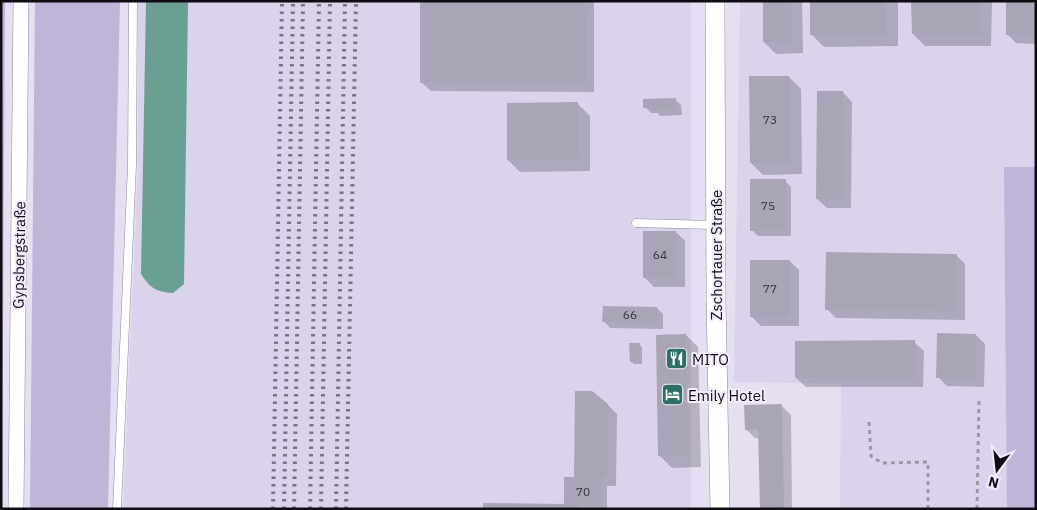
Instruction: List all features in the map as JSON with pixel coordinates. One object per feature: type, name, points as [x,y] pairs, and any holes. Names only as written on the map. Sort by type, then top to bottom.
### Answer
[{"type":"street","name":"Gypsbergstraße","points":[[16,509],[21,1]]},
{"type":"street","name":"Zschortauer Straße","points":[[715,1],[716,300],[720,509]]},
{"type":"lane","points":[[117,509],[132,165],[133,1]]},
{"type":"lane","points":[[636,223],[716,225]]},
{"type":"path","points":[[977,509],[979,400]]},
{"type":"path","points":[[869,422],[871,456],[882,463],[928,462],[928,509]]},
{"type":"shaded area","points":[[1,1],[5,1],[2,509],[1,509]]},
{"type":"shaded area","points":[[35,1],[120,1],[108,509],[30,509]]},
{"type":"shaded area","points":[[138,1],[691,1],[691,509],[123,509],[138,165]]},
{"type":"shaded area","points":[[146,1],[188,1],[184,284],[173,293],[162,292],[154,288],[147,283],[141,274]]},
{"type":"shaded area","points":[[740,1],[1036,1],[1036,509],[840,509],[841,384],[734,382]]},
{"type":"shaded area","points":[[1004,167],[1036,167],[1036,509],[1007,509]]},
{"type":"building","points":[[420,1],[585,1],[586,83],[420,83]]},
{"type":"building","points":[[763,1],[791,1],[791,42],[763,42]]},
{"type":"building","points":[[810,1],[886,1],[887,34],[810,35]]},
{"type":"building","points":[[911,1],[980,1],[980,35],[912,34]]},
{"type":"building","points":[[1006,1],[1032,1],[1031,35],[1006,35]]},
{"type":"building","points":[[749,76],[789,76],[790,163],[750,163]]},
{"type":"building","points":[[817,91],[843,91],[843,199],[816,199]]},
{"type":"building","points":[[676,98],[676,110],[653,110],[653,107],[643,108],[643,99]]},
{"type":"building","points":[[578,102],[579,160],[507,160],[507,103]]},
{"type":"building","points":[[750,179],[786,179],[786,230],[750,231]]},
{"type":"building","points":[[643,231],[676,231],[677,278],[643,278]]},
{"type":"building","points":[[826,252],[957,254],[956,311],[825,310]]},
{"type":"building","points":[[750,260],[790,260],[790,317],[750,317]]},
{"type":"building","points":[[603,306],[657,307],[657,323],[602,322]]},
{"type":"building","points":[[937,333],[976,334],[976,378],[936,378]]},
{"type":"building","name":"Emily Hotel","points":[[686,334],[689,456],[658,456],[656,335]]},
{"type":"building","points":[[915,340],[915,378],[795,378],[795,341]]},
{"type":"building","points":[[629,343],[640,343],[640,362],[630,362]]},
{"type":"building","points":[[575,391],[592,391],[608,404],[607,478],[602,477],[601,504],[580,504],[580,509],[483,509],[483,503],[564,504],[564,477],[574,477]]},
{"type":"building","points":[[782,404],[784,509],[760,509],[758,429],[745,430],[744,405]]},
{"type":"railway","points":[[273,509],[282,1]]},
{"type":"railway","points":[[284,509],[293,1]]},
{"type":"railway","points":[[294,509],[303,1]]},
{"type":"railway","points":[[310,509],[319,1]]},
{"type":"railway","points":[[321,509],[330,1]]},
{"type":"railway","points":[[336,509],[345,1]]},
{"type":"railway","points":[[346,509],[356,1]]},
{"type":"place","name":"MITO","points":[[676,359]]},
{"type":"place","name":"Emily Hotel","points":[[672,395]]}]
